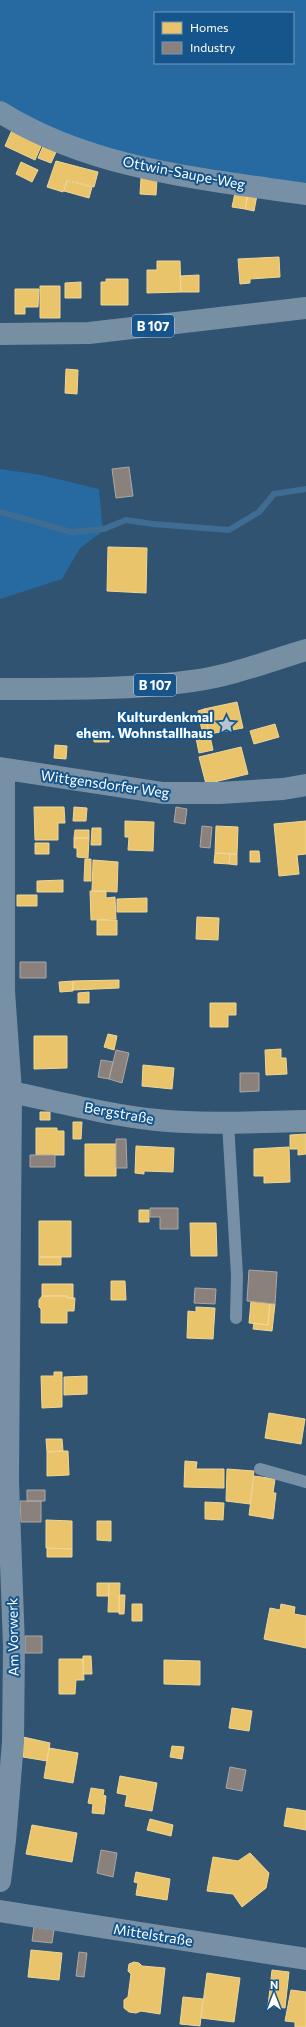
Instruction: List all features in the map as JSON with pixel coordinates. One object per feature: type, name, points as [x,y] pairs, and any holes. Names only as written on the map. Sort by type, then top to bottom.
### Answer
[{"type":"main road","name":"B 107","points":[[0,334],[89,332],[306,308]]},
{"type":"main road","name":"B 107","points":[[0,689],[128,687],[192,681],[229,674],[306,650]]},
{"type":"street","name":"Ottwin-Saupe-Weg","points":[[0,112],[15,121],[62,143],[131,165],[196,178],[306,194]]},
{"type":"street","name":"Wittgensdorfer Weg","points":[[2,769],[163,793],[220,793],[283,789],[306,785]]},
{"type":"street","name":"Am Vorwerk","points":[[0,1880],[5,1840],[13,1742],[14,1646],[8,1481],[11,1092],[4,991],[2,769]]},
{"type":"street","name":"Bergstraße","points":[[11,1092],[104,1112],[156,1120],[228,1123],[306,1121]]},
{"type":"street","name":"Mittelstraße","points":[[0,1910],[306,1959]]},
{"type":"lane","points":[[228,1123],[236,1253],[236,1318]]},
{"type":"lane","points":[[260,1469],[306,1482]]},
{"type":"shaded area","points":[[0,0],[306,0],[306,189],[160,166],[64,138],[0,102]]},
{"type":"shaded area","points":[[0,469],[41,475],[99,489],[103,531],[80,548],[62,579],[0,599]]},
{"type":"building: Homes","points":[[12,130],[42,144],[35,160],[5,146]]},
{"type":"building: Homes","points":[[44,144],[57,150],[51,163],[38,158]]},
{"type":"building: Homes","points":[[56,161],[98,172],[94,187],[67,180],[63,192],[47,187]]},
{"type":"building: Homes","points":[[21,162],[38,170],[32,182],[16,174]]},
{"type":"building: Homes","points":[[141,178],[157,179],[156,195],[140,194]]},
{"type":"building: Homes","points":[[67,181],[92,187],[89,198],[64,191]]},
{"type":"building: Homes","points":[[235,193],[248,195],[245,209],[232,207]]},
{"type":"building: Homes","points":[[248,194],[257,195],[254,211],[245,209]]},
{"type":"building: Homes","points":[[279,257],[280,277],[250,279],[250,283],[240,284],[238,259]]},
{"type":"building: Homes","points":[[157,261],[180,261],[181,292],[147,293],[147,270],[157,270]]},
{"type":"building: Homes","points":[[199,275],[199,292],[181,292],[180,276]]},
{"type":"building: Homes","points":[[106,279],[128,279],[128,305],[101,305],[101,282],[106,282]]},
{"type":"building: Homes","points":[[81,282],[81,298],[65,298],[65,283]]},
{"type":"building: Homes","points":[[40,286],[60,286],[60,318],[40,318]]},
{"type":"building: Homes","points":[[15,289],[39,289],[38,307],[25,307],[25,314],[15,314]]},
{"type":"building: Homes","points":[[66,369],[78,370],[77,394],[65,393]]},
{"type":"building: Homes","points":[[108,547],[147,548],[146,593],[107,591]]},
{"type":"building: Homes","points":[[237,702],[243,728],[209,734],[204,709]]},
{"type":"building: Homes","points":[[204,709],[209,734],[203,736],[198,711]]},
{"type":"building: Homes","points":[[275,724],[279,737],[254,744],[250,731]]},
{"type":"building: Homes","points":[[93,730],[109,730],[109,742],[94,742]]},
{"type":"building: Homes","points":[[210,736],[213,750],[199,753],[196,738]]},
{"type":"building: Homes","points":[[55,745],[67,746],[66,759],[54,758]]},
{"type":"building: Homes","points":[[241,747],[248,774],[206,784],[199,757]]},
{"type":"building: Homes","points":[[34,807],[64,807],[65,823],[58,823],[58,840],[35,840]]},
{"type":"building: Homes","points":[[74,807],[87,808],[86,821],[73,821]]},
{"type":"building: Homes","points":[[125,821],[154,822],[153,851],[128,850],[129,837],[125,837]]},
{"type":"building: Homes","points":[[306,821],[306,854],[297,855],[299,874],[279,876],[274,824]]},
{"type":"building: Homes","points":[[216,826],[238,827],[237,854],[215,853]]},
{"type":"building: Homes","points":[[92,828],[101,828],[101,845],[91,845]]},
{"type":"building: Homes","points":[[75,830],[89,830],[89,838],[74,838]]},
{"type":"building: Homes","points":[[74,838],[89,838],[88,858],[77,857],[77,848],[74,848]]},
{"type":"building: Homes","points":[[35,843],[49,843],[49,854],[35,854]]},
{"type":"building: Homes","points":[[250,851],[259,851],[260,862],[250,862]]},
{"type":"building: Homes","points":[[215,853],[230,854],[229,864],[214,863]]},
{"type":"building: Homes","points":[[230,854],[237,854],[237,865],[229,864]]},
{"type":"building: Homes","points":[[85,859],[91,859],[91,881],[84,881]]},
{"type":"building: Homes","points":[[93,860],[118,862],[117,892],[92,891]]},
{"type":"building: Homes","points":[[63,880],[63,892],[37,892],[37,881]]},
{"type":"building: Homes","points":[[90,891],[106,891],[106,898],[115,897],[116,919],[91,920]]},
{"type":"building: Homes","points":[[17,895],[37,895],[37,906],[17,906]]},
{"type":"building: Homes","points":[[147,898],[147,912],[117,912],[117,899]]},
{"type":"building: Homes","points":[[197,917],[219,918],[218,940],[196,939]]},
{"type":"building: Homes","points":[[97,920],[117,920],[117,935],[97,935]]},
{"type":"building: Homes","points":[[119,980],[119,988],[73,990],[73,981]]},
{"type":"building: Homes","points":[[73,981],[73,991],[60,992],[59,982]]},
{"type":"building: Homes","points":[[89,992],[89,1003],[78,1003],[78,993]]},
{"type":"building: Homes","points":[[210,1003],[236,1003],[236,1015],[228,1015],[228,1027],[210,1027]]},
{"type":"building: Homes","points":[[108,1034],[117,1036],[114,1050],[104,1047]]},
{"type":"building: Homes","points":[[34,1036],[67,1036],[67,1068],[34,1069]]},
{"type":"building: Homes","points":[[281,1049],[281,1058],[286,1058],[287,1074],[266,1075],[265,1050]]},
{"type":"building: Homes","points":[[143,1065],[174,1068],[172,1089],[142,1086]]},
{"type":"building: Homes","points":[[40,1112],[50,1112],[50,1120],[40,1120]]},
{"type":"building: Homes","points":[[73,1122],[82,1122],[81,1139],[73,1139]]},
{"type":"building: Homes","points":[[36,1128],[57,1128],[57,1131],[64,1131],[64,1155],[36,1155]]},
{"type":"building: Homes","points":[[306,1134],[306,1154],[298,1155],[298,1149],[290,1149],[290,1135]]},
{"type":"building: Homes","points":[[85,1144],[116,1144],[116,1176],[85,1176]]},
{"type":"building: Homes","points":[[136,1146],[174,1148],[173,1172],[144,1171],[144,1174],[135,1173]]},
{"type":"building: Homes","points":[[289,1147],[290,1182],[264,1183],[264,1176],[254,1176],[254,1149]]},
{"type":"building: Homes","points":[[139,1210],[149,1210],[149,1222],[139,1222]]},
{"type":"building: Homes","points":[[39,1221],[71,1221],[71,1257],[39,1257]]},
{"type":"building: Homes","points":[[190,1223],[216,1223],[217,1256],[191,1256]]},
{"type":"building: Homes","points":[[39,1257],[61,1257],[61,1265],[39,1265]]},
{"type":"building: Homes","points":[[111,1281],[125,1281],[126,1300],[111,1300]]},
{"type":"building: Homes","points":[[42,1284],[73,1284],[73,1298],[67,1298],[67,1296],[42,1296]]},
{"type":"building: Homes","points":[[42,1296],[67,1296],[67,1298],[75,1298],[74,1311],[67,1311],[67,1323],[41,1323],[41,1309],[39,1307],[39,1300]]},
{"type":"building: Homes","points":[[251,1301],[270,1303],[268,1325],[249,1323]]},
{"type":"building: Homes","points":[[270,1303],[275,1304],[272,1331],[253,1329],[254,1323],[268,1325]]},
{"type":"building: Homes","points":[[196,1307],[215,1308],[213,1339],[187,1338],[188,1311],[196,1312]]},
{"type":"building: Homes","points":[[54,1372],[62,1372],[62,1407],[42,1408],[41,1376],[54,1376]]},
{"type":"building: Homes","points":[[87,1376],[87,1394],[64,1395],[64,1377]]},
{"type":"building: Homes","points":[[269,1413],[305,1419],[301,1444],[265,1438]]},
{"type":"building: Homes","points":[[46,1439],[62,1439],[63,1451],[47,1452]]},
{"type":"building: Homes","points":[[68,1451],[69,1475],[47,1476],[47,1452]]},
{"type":"building: Homes","points":[[185,1461],[197,1462],[196,1469],[224,1469],[224,1488],[184,1487]]},
{"type":"building: Homes","points":[[227,1469],[254,1471],[250,1504],[226,1501]]},
{"type":"building: Homes","points":[[254,1476],[275,1479],[273,1493],[276,1493],[273,1519],[249,1515]]},
{"type":"building: Homes","points":[[205,1502],[224,1503],[223,1520],[205,1519]]},
{"type":"building: Homes","points":[[46,1520],[72,1521],[72,1549],[46,1548]]},
{"type":"building: Homes","points":[[97,1521],[111,1521],[111,1541],[97,1540]]},
{"type":"building: Homes","points":[[47,1548],[72,1549],[72,1557],[47,1557]]},
{"type":"building: Homes","points":[[97,1583],[109,1583],[109,1596],[97,1596]]},
{"type":"building: Homes","points":[[109,1583],[120,1583],[119,1612],[108,1612]]},
{"type":"building: Homes","points":[[119,1595],[125,1595],[124,1614],[119,1614]]},
{"type":"building: Homes","points":[[132,1604],[142,1604],[142,1621],[132,1621]]},
{"type":"building: Homes","points":[[281,1604],[295,1607],[294,1614],[306,1616],[306,1648],[264,1639],[270,1608],[280,1610]]},
{"type":"building: Homes","points":[[83,1656],[91,1656],[92,1674],[83,1674]]},
{"type":"building: Homes","points":[[59,1659],[83,1659],[84,1680],[76,1680],[75,1694],[59,1694]]},
{"type":"building: Homes","points":[[164,1660],[200,1661],[200,1685],[164,1684]]},
{"type":"building: Homes","points":[[232,1708],[252,1711],[249,1731],[229,1728]]},
{"type":"building: Homes","points":[[23,1737],[50,1743],[47,1761],[23,1757]]},
{"type":"building: Homes","points":[[172,1746],[184,1747],[182,1759],[170,1757]]},
{"type":"building: Homes","points":[[49,1748],[78,1753],[73,1783],[44,1778]]},
{"type":"building: Homes","points":[[120,1776],[157,1783],[152,1811],[125,1806],[127,1795],[117,1793]]},
{"type":"building: Homes","points":[[91,1788],[104,1790],[103,1795],[106,1796],[104,1814],[92,1813],[93,1804],[88,1803]]},
{"type":"building: Homes","points":[[287,1808],[306,1811],[306,1830],[284,1826]]},
{"type":"building: Homes","points":[[150,1819],[173,1825],[171,1836],[147,1830]]},
{"type":"building: Homes","points":[[32,1825],[77,1833],[72,1862],[26,1854]]},
{"type":"building: Homes","points":[[250,1853],[269,1873],[266,1888],[242,1907],[233,1894],[207,1891],[213,1857],[238,1861]]},
{"type":"building: Homes","points":[[136,1872],[170,1879],[167,1900],[136,1895],[138,1883],[134,1882]]},
{"type":"building: Homes","points":[[31,1950],[62,1953],[59,1980],[28,1977]]},
{"type":"building: Homes","points":[[134,1962],[139,1963],[142,1966],[165,1968],[160,2014],[141,2011],[136,2013],[129,2012],[124,2008],[124,2000],[128,1997],[131,1974],[128,1971],[129,1964]]},
{"type":"building: Homes","points":[[272,1970],[289,1972],[285,2008],[268,2006]]},
{"type":"building: Homes","points":[[207,1973],[240,1978],[234,2022],[201,2018]]},
{"type":"building: Homes","points":[[291,1990],[306,1992],[306,2027],[295,2027],[295,2022],[285,2021]]},
{"type":"building: Homes","points":[[183,1997],[203,1999],[200,2026],[180,2024]]},
{"type":"building: Industry","points":[[129,467],[133,496],[116,498],[112,469]]},
{"type":"building: Industry","points":[[176,807],[187,809],[185,824],[174,822]]},
{"type":"building: Industry","points":[[202,826],[212,827],[210,848],[200,847]]},
{"type":"building: Industry","points":[[20,962],[46,962],[46,978],[20,978]]},
{"type":"building: Industry","points":[[116,1050],[129,1053],[122,1083],[109,1079]]},
{"type":"building: Industry","points":[[101,1060],[113,1062],[109,1079],[98,1077]]},
{"type":"building: Industry","points":[[240,1073],[259,1073],[259,1091],[240,1092]]},
{"type":"building: Industry","points":[[116,1139],[126,1139],[127,1168],[116,1168]]},
{"type":"building: Industry","points":[[30,1155],[55,1155],[55,1167],[30,1167]]},
{"type":"building: Industry","points":[[150,1208],[178,1208],[178,1229],[160,1229],[160,1217],[150,1217]]},
{"type":"building: Industry","points":[[249,1270],[277,1272],[275,1304],[247,1301]]},
{"type":"building: Industry","points":[[195,1288],[216,1289],[215,1304],[194,1303]]},
{"type":"building: Industry","points":[[27,1490],[45,1490],[45,1501],[27,1501]]},
{"type":"building: Industry","points":[[20,1501],[41,1501],[41,1522],[21,1522]]},
{"type":"building: Industry","points":[[25,1636],[42,1636],[42,1653],[25,1653]]},
{"type":"building: Industry","points":[[230,1767],[246,1770],[242,1791],[226,1788]]},
{"type":"building: Industry","points":[[101,1850],[117,1853],[113,1877],[97,1873]]},
{"type":"building: Industry","points":[[34,1927],[54,1930],[52,1943],[32,1941]]},
{"type":"building: Industry","points":[[79,1952],[87,1953],[84,1977],[76,1976]]},
{"type":"waterway","points":[[0,512],[71,532],[104,529],[126,520],[153,524],[229,530],[259,512],[274,494],[306,489]]},
{"type":"place","name":"Kulturdenkmal ehem. Wohnstallhaus","points":[[226,725]]}]
